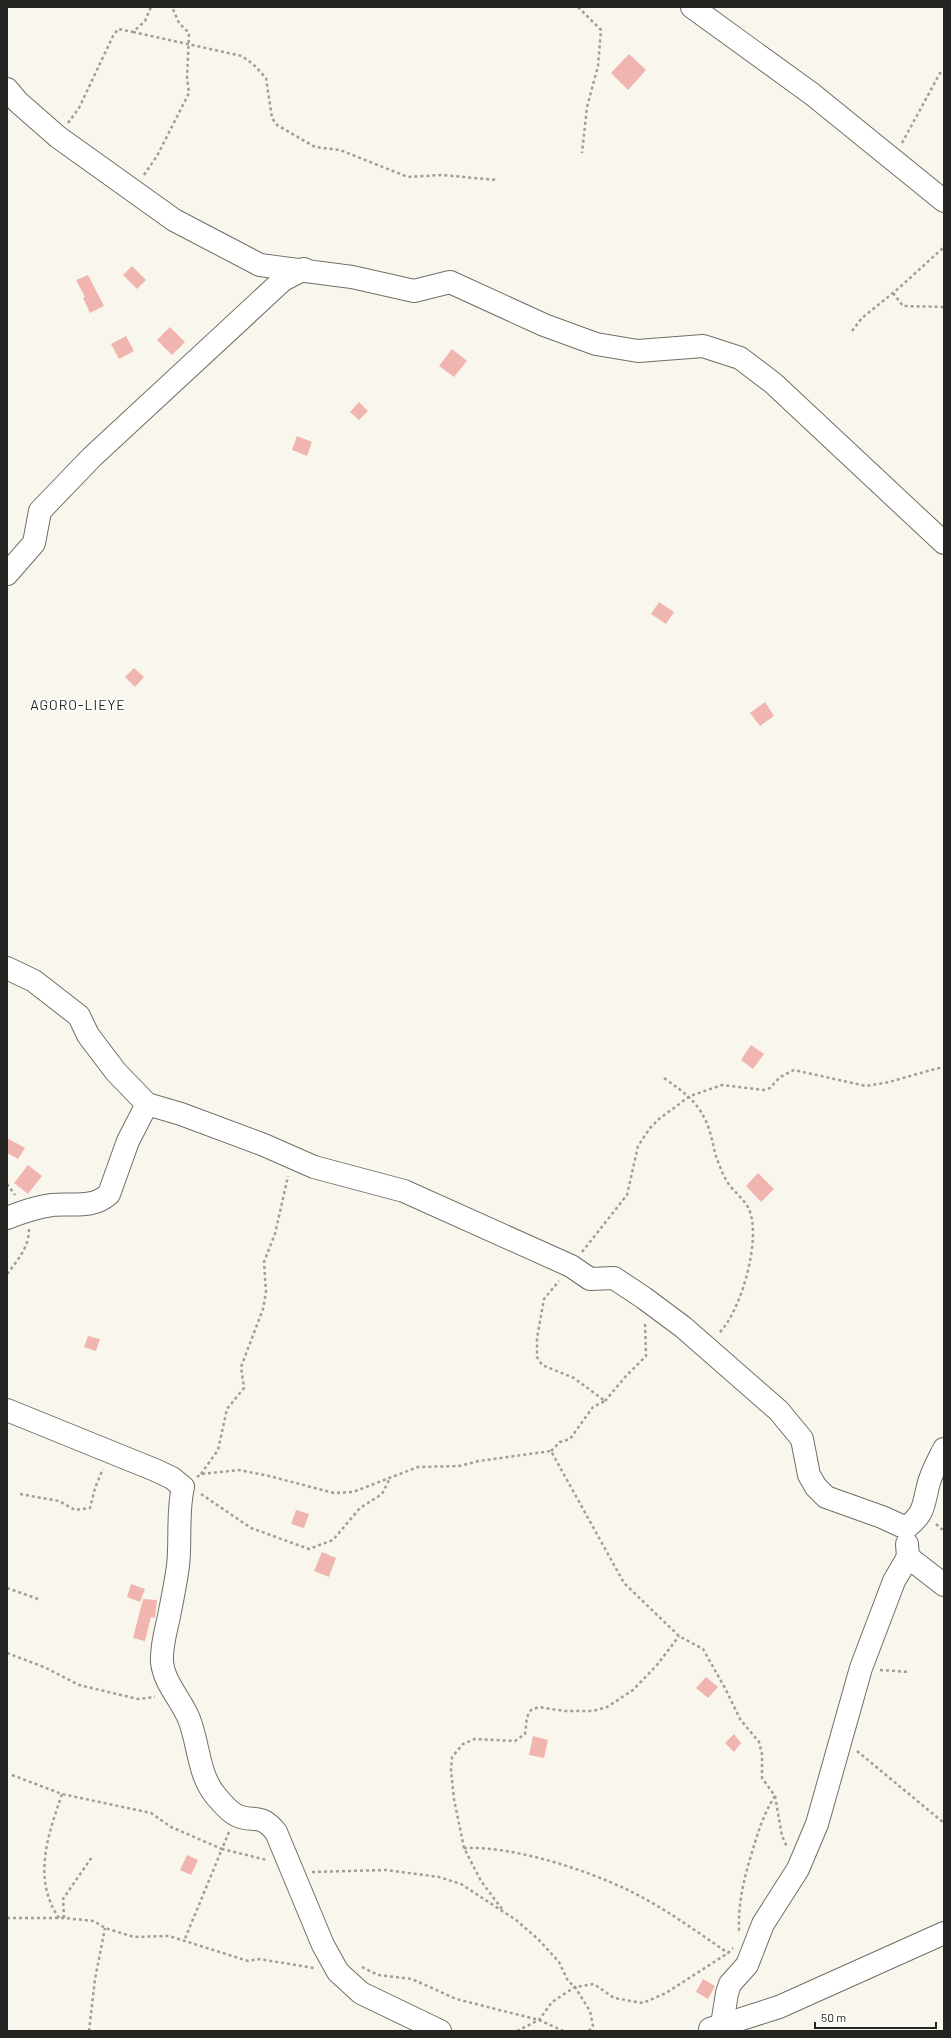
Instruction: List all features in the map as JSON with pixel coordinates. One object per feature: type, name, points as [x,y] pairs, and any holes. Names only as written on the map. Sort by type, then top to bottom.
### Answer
[{"type":"street","points":[[692,7],[812,94],[944,201]]},
{"type":"street","points":[[7,89],[24,107],[58,137],[174,220],[260,265],[304,269],[352,277],[414,291],[450,282],[544,325],[596,344],[638,351],[703,346],[740,358],[773,383],[944,543]]},
{"type":"street","points":[[7,574],[34,544],[40,512],[62,488],[148,405],[283,280],[304,269]]},
{"type":"street","points":[[7,968],[34,981],[79,1016],[88,1035],[116,1072],[147,1104],[181,1114],[314,1167],[404,1191],[571,1266],[590,1279],[614,1278],[683,1327],[779,1411],[802,1439],[809,1476],[816,1487],[826,1497],[882,1517],[906,1528]]},
{"type":"street","points":[[7,1218],[26,1210],[53,1205],[92,1204],[103,1200],[109,1194],[128,1141],[147,1104]]},
{"type":"street","points":[[7,1410],[172,1478],[183,1487],[180,1500],[178,1565],[171,1609],[163,1640],[162,1664],[189,1719],[208,1784],[225,1806],[237,1815],[262,1820],[269,1823],[276,1832],[323,1945],[348,1968],[361,1993],[440,2031]]},
{"type":"street","points":[[716,2029],[730,1984],[748,1965],[744,1941],[763,1924],[798,1869],[817,1824],[861,1668],[894,1581],[908,1557],[906,1528],[920,1514],[926,1502],[928,1486],[935,1465],[944,1449]]},
{"type":"street","points":[[908,1557],[944,1584]]},
{"type":"street","points":[[716,2029],[779,2007],[944,1933]]},
{"type":"path","points":[[133,32],[145,21],[151,7]]},
{"type":"path","points":[[133,191],[157,156],[189,93],[186,77],[189,33],[179,23],[172,7]]},
{"type":"path","points":[[578,7],[601,30],[598,66],[587,107],[582,153]]},
{"type":"path","points":[[58,137],[79,108],[113,36],[118,29],[242,56],[254,65],[266,78],[272,118],[277,125],[315,147],[340,150],[408,177],[441,175],[498,180]]},
{"type":"path","points":[[895,160],[905,134],[940,73],[944,73]]},
{"type":"path","points":[[852,331],[862,318],[893,293],[944,247]]},
{"type":"path","points":[[893,293],[903,306],[944,307]]},
{"type":"path","points":[[604,1401],[574,1378],[542,1365],[537,1357],[537,1338],[544,1300],[627,1195],[638,1146],[650,1128],[690,1096],[722,1085],[764,1090],[770,1088],[780,1077],[794,1070],[866,1086],[889,1082],[930,1070],[944,1068]]},
{"type":"path","points":[[664,1078],[690,1096],[703,1116],[709,1129],[715,1156],[724,1175],[748,1208],[751,1226],[751,1250],[747,1280],[727,1325],[706,1346]]},
{"type":"path","points":[[183,1487],[201,1474],[218,1450],[227,1409],[244,1388],[242,1367],[263,1308],[266,1292],[264,1262],[275,1234],[291,1157]]},
{"type":"path","points":[[201,1474],[239,1470],[269,1476],[334,1493],[353,1492],[418,1467],[459,1466],[479,1461],[551,1451],[560,1442],[570,1439],[593,1407],[604,1401],[646,1356],[644,1298]]},
{"type":"path","points":[[551,1451],[624,1583],[679,1636],[703,1649],[740,1719],[759,1742],[762,1754],[762,1778],[774,1796],[782,1836],[798,1869]]},
{"type":"path","points":[[20,1494],[59,1501],[75,1510],[90,1508],[95,1488],[110,1452]]},
{"type":"path","points":[[183,1487],[196,1491],[251,1528],[309,1549],[333,1540],[360,1508],[382,1494],[390,1477]]},
{"type":"path","points":[[7,1588],[38,1599]]},
{"type":"path","points":[[505,1913],[481,1881],[464,1848],[454,1799],[451,1770],[452,1757],[463,1744],[475,1739],[515,1740],[525,1734],[527,1718],[531,1710],[539,1707],[564,1711],[593,1711],[608,1707],[633,1690],[657,1665],[679,1636]]},
{"type":"path","points":[[7,1653],[44,1667],[79,1685],[138,1700],[175,1693]]},
{"type":"path","points":[[861,1668],[909,1672]]},
{"type":"path","points":[[841,1739],[944,1823]]},
{"type":"path","points":[[12,1775],[62,1794],[151,1813],[171,1827],[222,1849],[290,1865],[298,1873],[386,1870],[439,1877],[461,1884],[505,1913],[539,1940],[559,1962],[568,1981],[575,1987],[590,2011],[593,2026],[589,2031]]},
{"type":"path","points":[[58,1918],[51,1906],[44,1881],[44,1863],[49,1835],[62,1794]]},
{"type":"path","points":[[744,1941],[738,1909],[743,1880],[764,1812],[774,1796]]},
{"type":"path","points":[[184,1941],[237,1815]]},
{"type":"path","points":[[464,1848],[481,1848],[519,1854],[564,1866],[621,1887],[669,1914],[728,1953]]},
{"type":"path","points":[[64,1918],[63,1899],[92,1857]]},
{"type":"path","points":[[7,1918],[64,1918],[94,1921],[105,1928],[134,1938],[169,1936],[248,1961],[259,1959],[348,1968],[378,1976],[412,1979],[456,1998],[539,2020],[563,2031]]},
{"type":"path","points":[[89,2031],[95,1979],[105,1928]]},
{"type":"path","points":[[517,2031],[539,2020],[552,2002],[575,1987],[594,1984],[614,1998],[643,2003],[666,1993],[744,1941]]},
{"type":"path","points":[[728,1953],[744,1941]]},
{"type":"building","points":[[629,54],[646,70],[628,90],[611,73]]},
{"type":"building","points":[[132,266],[146,280],[137,289],[123,275]]},
{"type":"building","points":[[88,275],[104,306],[90,313],[83,298],[85,297],[76,280]]},
{"type":"building","points":[[170,327],[185,342],[172,355],[157,340]]},
{"type":"building","points":[[126,336],[134,351],[119,359],[111,344]]},
{"type":"building","points":[[452,349],[467,361],[454,377],[439,366]]},
{"type":"building","points":[[359,402],[368,411],[359,420],[350,412]]},
{"type":"building","points":[[297,436],[312,442],[307,456],[292,450]]},
{"type":"building","points":[[659,602],[674,612],[666,624],[651,614]]},
{"type":"building","points":[[134,668],[144,677],[135,687],[125,677]]},
{"type":"building","points":[[765,702],[774,716],[760,726],[750,713]]},
{"type":"building","points":[[751,1045],[764,1054],[753,1069],[741,1060]]},
{"type":"building","points":[[7,1138],[25,1148],[18,1159],[7,1153]]},
{"type":"building","points":[[28,1165],[42,1176],[28,1194],[14,1183]]},
{"type":"building","points":[[758,1173],[774,1189],[761,1202],[746,1186]]},
{"type":"building","points":[[88,1336],[100,1339],[96,1351],[84,1347]]},
{"type":"building","points":[[296,1510],[309,1514],[304,1528],[291,1524]]},
{"type":"building","points":[[322,1552],[336,1558],[329,1577],[314,1571]]},
{"type":"building","points":[[131,1584],[145,1589],[140,1602],[127,1597]]},
{"type":"building","points":[[143,1599],[157,1600],[155,1618],[151,1617],[145,1641],[133,1638]]},
{"type":"building","points":[[706,1677],[718,1687],[708,1698],[696,1688]]},
{"type":"building","points":[[734,1734],[741,1743],[734,1752],[725,1743]]},
{"type":"building","points":[[533,1736],[548,1740],[544,1758],[529,1755]]},
{"type":"building","points":[[187,1855],[198,1860],[191,1875],[180,1870]]},
{"type":"building","points":[[703,1979],[715,1986],[708,1999],[696,1992]]},
{"type":"district","name":"AGORO-LIEYE","points":[[78,704]]}]
